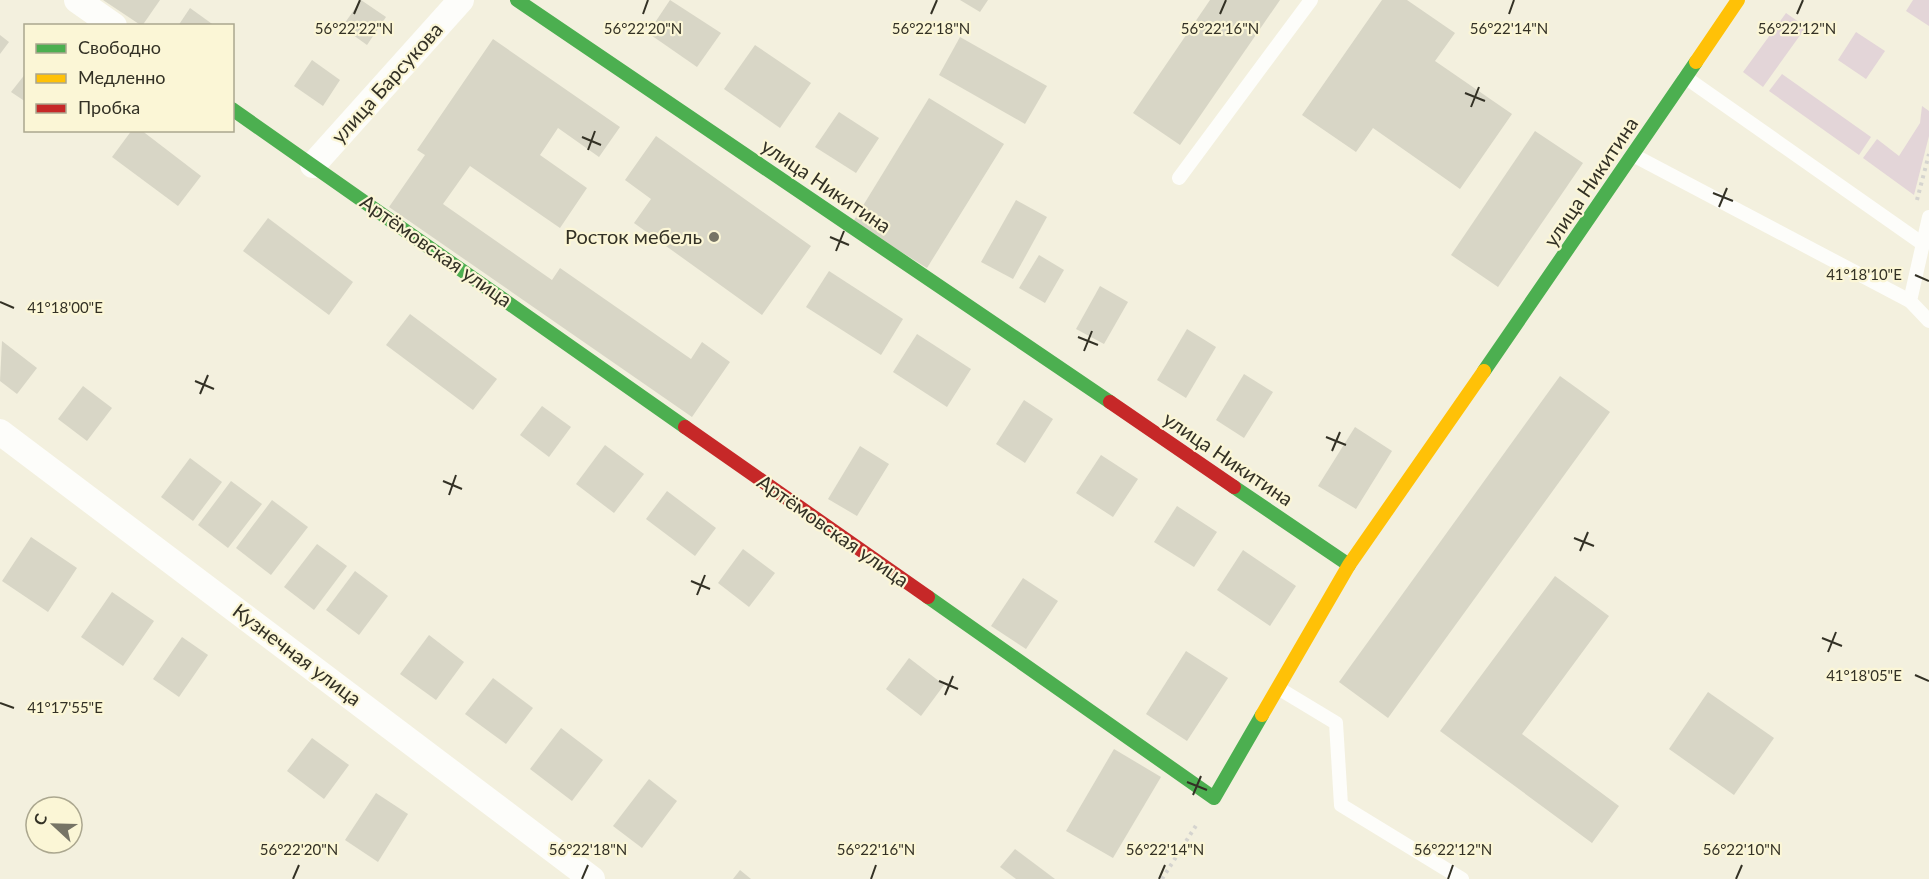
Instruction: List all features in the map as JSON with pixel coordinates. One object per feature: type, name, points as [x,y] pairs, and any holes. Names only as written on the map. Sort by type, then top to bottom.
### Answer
[{"type":"street","points":[[77,0],[111,24]]},
{"type":"street","name":"улица Барсукова","points":[[313,165],[461,0]]},
{"type":"street","name":"улица Никитина","points":[[517,0],[1349,565],[1738,0]]},
{"type":"street","name":"Артёмовская улица","points":[[234,110],[1214,798]]},
{"type":"street","name":"Кузнечная улица","points":[[0,432],[592,879]]},
{"type":"street","points":[[1214,798],[1349,565]]},
{"type":"lane","points":[[1179,178],[1311,0]]},
{"type":"lane","points":[[1685,77],[1923,244]]},
{"type":"lane","points":[[1633,155],[1910,301],[1929,321]]},
{"type":"lane","points":[[1910,301],[1929,217]]},
{"type":"lane","points":[[1278,688],[1336,723],[1341,806],[1462,879]]},
{"type":"path","points":[[1906,233],[1929,154]]},
{"type":"path","points":[[1161,879],[1214,798]]},
{"type":"shaded area","points":[[1913,0],[1929,0],[1929,26],[1906,11]]},
{"type":"shaded area","points":[[1786,13],[1806,27],[1763,87],[1743,72]]},
{"type":"shaded area","points":[[1856,32],[1885,51],[1866,79],[1838,60]]},
{"type":"shaded area","points":[[1782,74],[1871,137],[1859,155],[1769,91]]},
{"type":"shaded area","points":[[1922,106],[1929,111],[1929,136],[1914,195],[1863,158],[1877,139],[1899,156],[1920,123]]},
{"type":"building","points":[[103,0],[160,0],[143,24],[139,24]]},
{"type":"building","points":[[361,0],[386,17],[367,45],[342,27]]},
{"type":"building","points":[[670,0],[721,33],[697,67],[648,33]]},
{"type":"building","points":[[960,0],[988,0],[980,12]]},
{"type":"building","points":[[1210,0],[1280,0],[1180,145],[1133,113]]},
{"type":"building","points":[[1382,0],[1407,0],[1455,33],[1435,61],[1512,114],[1460,189],[1373,128],[1356,152],[1302,115]]},
{"type":"building","points":[[190,8],[212,24],[179,24]]},
{"type":"building","points":[[0,35],[9,42],[0,54]]},
{"type":"building","points":[[960,37],[1047,86],[1025,124],[939,75]]},
{"type":"building","points":[[493,39],[620,127],[599,157],[558,128],[540,155],[587,188],[560,228],[470,166],[443,204],[552,280],[560,268],[691,359],[702,342],[730,362],[692,417],[389,207],[425,155],[417,150]]},
{"type":"building","points":[[755,45],[811,83],[780,128],[724,89]]},
{"type":"building","points":[[312,60],[340,80],[323,106],[294,86]]},
{"type":"building","points":[[24,76],[24,101],[11,92]]},
{"type":"building","points":[[929,98],[1004,144],[927,268],[853,222]]},
{"type":"building","points":[[839,112],[879,138],[856,173],[815,147]]},
{"type":"building","points":[[1535,131],[1583,163],[1498,287],[1451,255]]},
{"type":"building","points":[[131,132],[144,132],[201,176],[178,206],[112,157]]},
{"type":"building","points":[[656,136],[811,246],[762,315],[634,223],[651,199],[625,180]]},
{"type":"building","points":[[1016,200],[1047,217],[1013,279],[981,262]]},
{"type":"building","points":[[268,218],[353,282],[329,315],[243,251]]},
{"type":"building","points":[[1039,255],[1064,270],[1045,303],[1019,288]]},
{"type":"building","points":[[829,271],[903,319],[881,355],[806,307]]},
{"type":"building","points":[[1100,286],[1128,302],[1104,344],[1076,329]]},
{"type":"building","points":[[410,314],[497,379],[473,410],[386,345]]},
{"type":"building","points":[[1187,329],[1216,347],[1186,398],[1157,380]]},
{"type":"building","points":[[917,334],[971,369],[947,407],[893,372]]},
{"type":"building","points":[[2,341],[37,368],[17,394],[0,381]]},
{"type":"building","points":[[1244,374],[1273,392],[1244,438],[1216,420]]},
{"type":"building","points":[[1560,376],[1610,412],[1388,718],[1339,682]]},
{"type":"building","points":[[83,386],[112,408],[87,441],[58,419]]},
{"type":"building","points":[[1024,400],[1053,419],[1025,463],[996,444]]},
{"type":"building","points":[[542,406],[571,427],[549,457],[520,435]]},
{"type":"building","points":[[1355,427],[1392,451],[1356,509],[1318,486]]},
{"type":"building","points":[[605,445],[644,474],[614,513],[576,484]]},
{"type":"building","points":[[860,446],[889,464],[857,516],[828,499]]},
{"type":"building","points":[[1101,455],[1138,479],[1113,517],[1076,493]]},
{"type":"building","points":[[190,458],[222,482],[193,521],[161,497]]},
{"type":"building","points":[[231,481],[262,504],[228,548],[198,525]]},
{"type":"building","points":[[667,491],[716,528],[695,556],[646,519]]},
{"type":"building","points":[[272,500],[308,527],[271,575],[236,548]]},
{"type":"building","points":[[1177,506],[1217,532],[1194,567],[1154,542]]},
{"type":"building","points":[[31,537],[77,568],[48,612],[2,581]]},
{"type":"building","points":[[317,544],[347,566],[314,610],[284,587]]},
{"type":"building","points":[[743,549],[775,573],[749,607],[718,583]]},
{"type":"building","points":[[1243,550],[1296,586],[1270,626],[1217,590]]},
{"type":"building","points":[[355,571],[388,596],[359,635],[326,610]]},
{"type":"building","points":[[1555,576],[1609,616],[1522,734],[1619,806],[1592,843],[1440,731]]},
{"type":"building","points":[[1023,578],[1058,601],[1026,649],[991,626]]},
{"type":"building","points":[[112,592],[154,621],[123,666],[81,637]]},
{"type":"building","points":[[429,635],[464,662],[436,700],[400,674]]},
{"type":"building","points":[[182,637],[208,655],[179,697],[153,679]]},
{"type":"building","points":[[1186,651],[1228,678],[1187,741],[1146,714]]},
{"type":"building","points":[[909,658],[944,685],[921,716],[886,689]]},
{"type":"building","points":[[493,678],[533,708],[506,744],[465,714]]},
{"type":"building","points":[[1708,692],[1774,738],[1734,795],[1669,749]]},
{"type":"building","points":[[561,728],[603,760],[572,801],[530,769]]},
{"type":"building","points":[[312,738],[349,765],[324,799],[287,771]]},
{"type":"building","points":[[1114,749],[1161,777],[1113,858],[1066,831]]},
{"type":"building","points":[[649,779],[677,801],[642,848],[613,826]]},
{"type":"building","points":[[376,793],[408,814],[378,862],[345,840]]},
{"type":"building","points":[[1015,849],[1055,879],[1016,879],[1000,867]]},
{"type":"building","points":[[740,870],[751,879],[733,879]]},
{"type":"traffic: fast","points":[[517,0],[1110,402]]},
{"type":"traffic: fast","points":[[1484,371],[1696,62]]},
{"type":"traffic: fast","points":[[234,110],[685,427]]},
{"type":"traffic: fast","points":[[1234,487],[1349,565]]},
{"type":"traffic: fast","points":[[928,597],[1214,798],[1262,715]]},
{"type":"traffic: slow","points":[[1696,62],[1738,0]]},
{"type":"traffic: slow","points":[[1262,715],[1349,565],[1484,371]]},
{"type":"traffic: jam","points":[[1110,402],[1234,487]]},
{"type":"traffic: jam","points":[[685,427],[928,597]]},
{"type":"place","name":"Росток мебель","points":[[714,237]]}]
